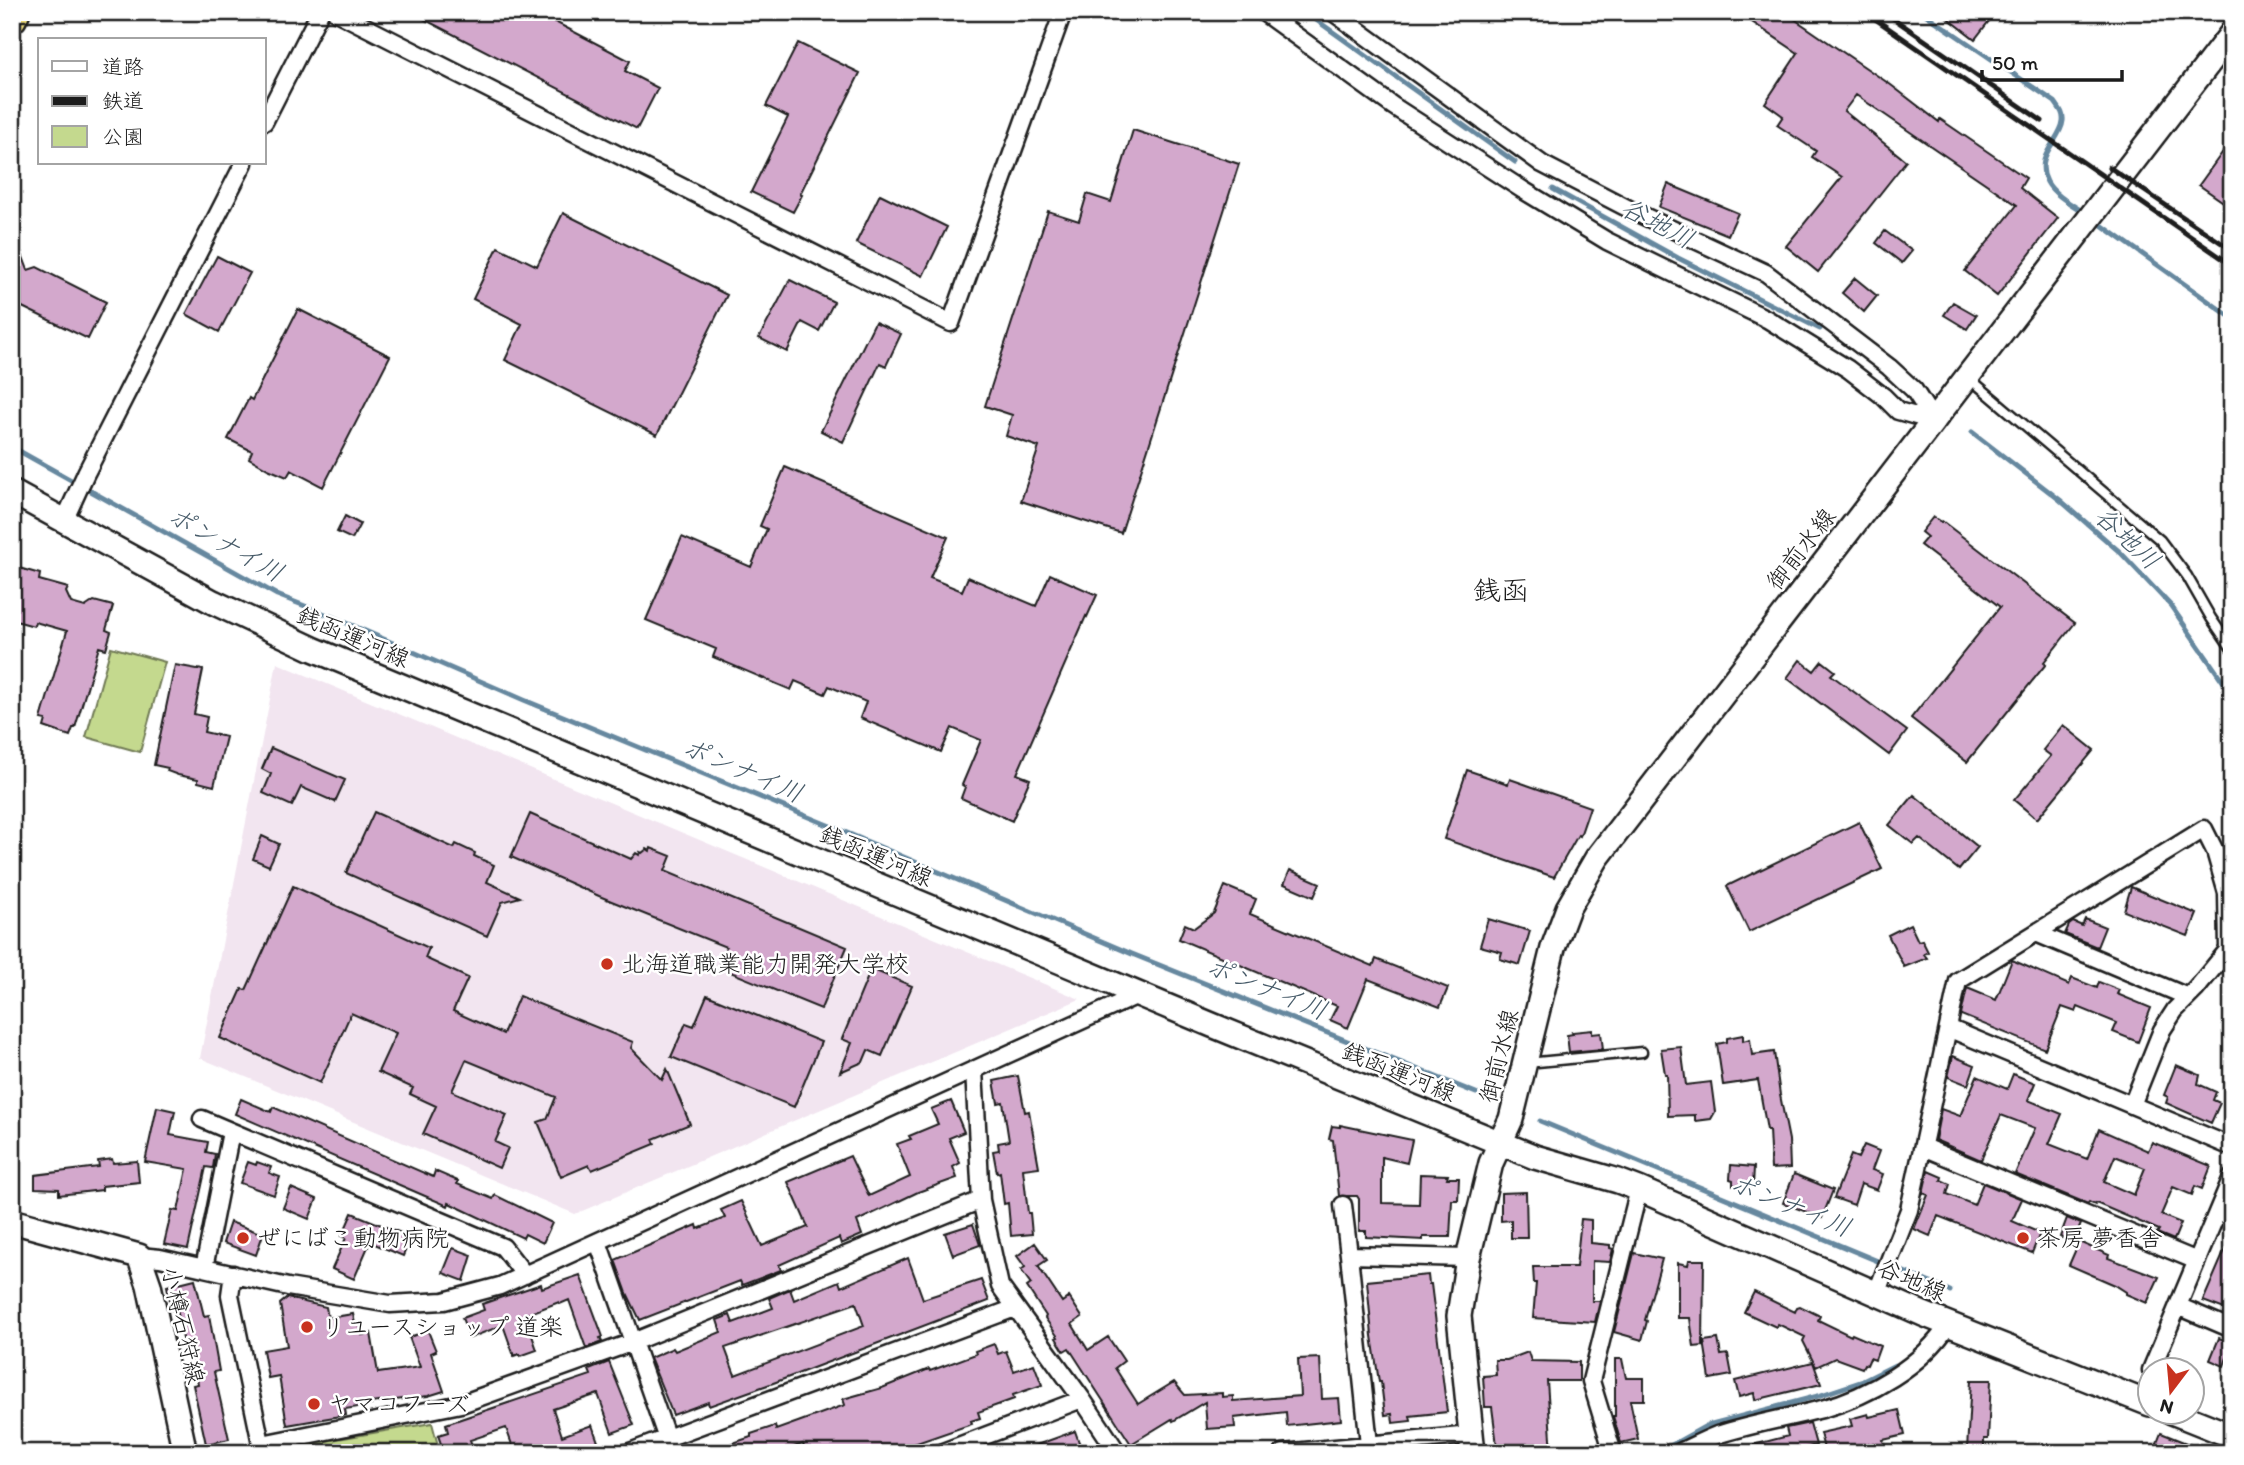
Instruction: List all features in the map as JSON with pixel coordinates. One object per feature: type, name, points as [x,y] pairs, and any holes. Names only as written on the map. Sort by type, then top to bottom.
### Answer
[{"type":"highway","points":[[12,18],[15,12]]},
{"type":"street","points":[[266,118],[320,12]]},
{"type":"street","points":[[336,12],[951,323],[1063,12]]},
{"type":"street","points":[[1263,12],[1393,106],[1532,177],[1633,211],[1766,273],[1889,367],[1914,390],[1934,421]]},
{"type":"street","points":[[1333,12],[1607,241],[1767,319],[1848,369],[1898,411],[1934,421]]},
{"type":"street","name":"御前水線","points":[[1472,1444],[1459,1316],[1468,1258],[1491,1163],[1511,1119],[1553,947],[1568,908],[1586,874],[2232,33]]},
{"type":"street","points":[[64,521],[243,164]]},
{"type":"street","name":"銭函運河線","points":[[12,492],[213,602],[313,649],[1500,1142]]},
{"type":"street","points":[[1883,1276],[1909,1210],[1958,981],[2204,829],[2215,851],[2227,893],[2228,950],[2175,1010],[2162,1030],[2132,1105]]},
{"type":"street","points":[[2036,933],[2188,997]]},
{"type":"street","points":[[139,1256],[160,1258],[288,1287],[390,1304],[444,1301],[500,1286],[525,1275],[1140,994]]},
{"type":"street","points":[[1948,1028],[2232,1147]]},
{"type":"street","points":[[974,1070],[981,1200],[1000,1286],[1118,1453]]},
{"type":"street","points":[[202,1119],[503,1247],[525,1275]]},
{"type":"street","points":[[204,1268],[231,1132]]},
{"type":"street","name":"谷地線","points":[[1500,1142],[1535,1157],[1618,1181],[1883,1276],[1949,1324],[2136,1399]]},
{"type":"street","points":[[1923,1147],[2197,1261]]},
{"type":"street","points":[[2157,1356],[2232,1177]]},
{"type":"street","points":[[1613,1453],[1591,1381],[1639,1189]]},
{"type":"street","points":[[233,1274],[230,1295],[262,1448],[461,1404],[633,1342],[981,1200]]},
{"type":"street","points":[[1343,1205],[1369,1444]]},
{"type":"street","name":"小樽石狩線","points":[[12,1221],[139,1256],[149,1284],[185,1453]]},
{"type":"street","points":[[598,1242],[669,1445]]},
{"type":"street","points":[[1349,1255],[1468,1258]]},
{"type":"street","points":[[2178,1306],[2232,1329]]},
{"type":"street","points":[[627,1453],[669,1445],[1014,1308]]},
{"type":"street","points":[[1678,1453],[1717,1435],[1825,1408],[1877,1387],[1909,1367],[1940,1338],[1949,1324]]},
{"type":"street","points":[[940,1453],[1082,1399]]},
{"type":"street","points":[[2206,1426],[2232,1436]]},
{"type":"street","points":[[1283,1453],[1369,1444],[1472,1444]]},
{"type":"lane","points":[[1968,376],[2160,540],[2187,576],[2232,649]]},
{"type":"lane","points":[[1524,1063],[1642,1052]]},
{"type":"shaded area","name":"北海道職業能力開発大学校","points":[[277,663],[1080,999],[575,1214],[200,1058]]},
{"type":"green space","points":[[111,647],[165,662],[140,752],[86,737]]},
{"type":"green space","points":[[432,1423],[440,1453],[289,1453],[296,1446]]},
{"type":"building","points":[[410,12],[536,12],[630,61],[625,71],[658,88],[637,129]]},
{"type":"building","points":[[1737,12],[1784,12],[1891,85],[1939,122],[1940,119],[2026,178],[2020,188],[2058,218],[1997,296],[1965,271],[2017,205],[1856,95],[1844,111],[1906,161],[1818,272],[1786,246],[1842,177],[1812,157],[1816,151],[1777,125],[1783,116],[1765,103],[1798,53]]},
{"type":"building","points":[[1940,12],[1996,12],[1975,39]]},
{"type":"building","points":[[798,43],[860,73],[793,212],[751,192],[788,117],[766,106]]},
{"type":"building","points":[[1133,130],[1239,164],[1121,533],[1021,501],[1039,447],[1006,436],[1012,415],[985,406],[1048,211],[1079,221],[1087,194],[1111,202]]},
{"type":"building","points":[[2232,139],[2232,208],[2199,185]]},
{"type":"building","points":[[1668,184],[1738,213],[1728,235],[1659,207]]},
{"type":"building","points":[[880,194],[947,227],[923,276],[856,243]]},
{"type":"building","points":[[563,213],[727,295],[657,435],[505,360],[522,324],[473,299],[498,247],[537,266]]},
{"type":"building","points":[[1885,231],[1912,251],[1902,263],[1876,243]]},
{"type":"building","points":[[12,233],[28,270],[37,267],[106,302],[88,339],[12,302]]},
{"type":"building","points":[[217,256],[250,273],[219,332],[186,314]]},
{"type":"building","points":[[1855,278],[1877,296],[1864,312],[1842,293]]},
{"type":"building","points":[[790,280],[834,302],[819,331],[802,322],[787,352],[759,338]]},
{"type":"building","points":[[1953,302],[1976,315],[1967,329],[1944,315]]},
{"type":"building","points":[[298,309],[390,356],[323,487],[291,470],[287,477],[268,469],[249,458],[252,451],[228,439],[249,398],[252,400]]},
{"type":"building","points":[[875,322],[901,334],[886,366],[880,363],[843,442],[821,431]]},
{"type":"building","points":[[785,467],[948,537],[930,578],[962,591],[968,577],[1036,606],[1050,574],[1097,595],[1017,774],[1030,779],[1012,821],[961,798],[965,787],[962,785],[981,740],[952,728],[941,752],[860,718],[866,702],[829,686],[825,694],[795,681],[791,690],[713,657],[716,649],[646,620],[682,537],[751,567],[767,529],[760,526]]},
{"type":"building","points":[[345,516],[360,524],[352,539],[337,532]]},
{"type":"building","points":[[1933,517],[1942,521],[2075,623],[2044,662],[2046,664],[1967,762],[1911,718],[2000,607],[1920,545],[1927,537],[1921,532]]},
{"type":"building","points":[[12,566],[40,574],[39,580],[68,588],[66,592],[71,603],[85,607],[94,601],[113,606],[106,630],[111,632],[106,649],[99,647],[75,728],[70,736],[44,727],[46,720],[41,719],[67,631],[35,622],[34,626],[12,620]]},
{"type":"building","points":[[1800,660],[1814,671],[1822,661],[1835,671],[1831,675],[1907,731],[1889,755],[1787,678]]},
{"type":"building","points":[[175,665],[203,670],[194,714],[207,717],[204,732],[226,737],[214,786],[154,765]]},
{"type":"building","points":[[2063,725],[2094,750],[2037,819],[2014,800],[2051,756],[2043,750]]},
{"type":"building","points":[[271,748],[345,780],[335,802],[301,787],[292,806],[263,793],[271,774],[262,769]]},
{"type":"building","points":[[1467,770],[1508,784],[1510,779],[1590,807],[1580,836],[1578,835],[1554,877],[1444,839]]},
{"type":"building","points":[[1914,795],[1978,847],[1959,870],[1919,838],[1913,844],[1889,825]]},
{"type":"building","points":[[374,812],[454,848],[456,844],[475,853],[474,856],[494,865],[487,882],[520,897],[502,902],[487,936],[346,873]]},
{"type":"building","points":[[530,814],[631,859],[636,853],[639,855],[651,848],[671,856],[665,871],[847,947],[821,1009],[718,967],[726,947],[511,857]]},
{"type":"building","points":[[1859,822],[1882,869],[1749,932],[1727,886]]},
{"type":"building","points":[[262,836],[279,844],[269,866],[253,859]]},
{"type":"building","points":[[1290,870],[1320,883],[1314,897],[1284,884]]},
{"type":"building","points":[[293,886],[429,948],[425,958],[468,978],[453,1011],[503,1034],[519,996],[633,1042],[631,1048],[662,1080],[667,1069],[690,1124],[653,1139],[655,1144],[592,1170],[589,1165],[561,1177],[538,1122],[547,1119],[556,1097],[466,1060],[452,1091],[507,1115],[495,1142],[508,1148],[499,1168],[423,1134],[436,1106],[410,1094],[413,1088],[378,1072],[396,1033],[351,1013],[320,1083],[220,1038],[242,989],[246,990]]},
{"type":"building","points":[[1225,886],[1256,899],[1250,914],[1373,966],[1376,959],[1448,988],[1440,1007],[1368,979],[1348,1028],[1330,1020],[1337,1006],[1179,939],[1185,924],[1194,928],[1214,913]]},
{"type":"building","points":[[2131,887],[2197,914],[2188,936],[2124,911]]},
{"type":"building","points":[[1488,919],[1530,931],[1520,965],[1500,959],[1502,952],[1480,946]]},
{"type":"building","points":[[2085,919],[2105,927],[2097,947],[2065,934],[2073,922],[2082,926]]},
{"type":"building","points":[[1910,924],[1918,941],[1922,940],[1928,952],[1924,954],[1927,958],[1904,967],[1888,935]]},
{"type":"building","points":[[2012,960],[2069,985],[2072,978],[2097,988],[2099,982],[2119,990],[2117,994],[2151,1008],[2138,1042],[2113,1032],[2117,1023],[2078,1007],[2076,1012],[2062,1007],[2045,1049],[1961,1015],[1967,988],[1996,1000]]},
{"type":"building","points":[[871,969],[912,986],[882,1056],[868,1050],[863,1062],[840,1072],[852,1043],[842,1039]]},
{"type":"building","points":[[707,995],[821,1042],[794,1107],[671,1057],[686,1023],[694,1026]]},
{"type":"building","points":[[1592,1030],[1592,1034],[1601,1033],[1603,1049],[1569,1052],[1567,1035]]},
{"type":"building","points":[[1743,1035],[1743,1041],[1750,1039],[1752,1055],[1774,1052],[1789,1140],[1790,1168],[1771,1169],[1769,1130],[1758,1080],[1723,1085],[1717,1044],[1727,1042],[1727,1038]]},
{"type":"building","points":[[1681,1047],[1686,1085],[1711,1082],[1715,1112],[1711,1119],[1695,1121],[1695,1115],[1668,1116],[1667,1074],[1661,1049]]},
{"type":"building","points":[[1953,1056],[1975,1065],[1968,1085],[1948,1077]]},
{"type":"building","points":[[2176,1065],[2200,1075],[2198,1084],[2216,1092],[2213,1100],[2220,1103],[2211,1123],[2166,1103],[2168,1097],[2164,1095]]},
{"type":"building","points":[[2013,1074],[2035,1083],[2028,1100],[2062,1114],[2049,1144],[2087,1159],[2099,1129],[2148,1151],[2152,1142],[2211,1166],[2202,1189],[2195,1186],[2192,1195],[2173,1187],[2161,1215],[2181,1223],[2174,1240],[2157,1233],[2159,1230],[2096,1203],[2088,1204],[2015,1174],[2035,1128],[2001,1115],[1981,1160],[1935,1140],[1941,1109],[1960,1116],[1977,1076],[2007,1089]],"holes":[[[2115,1156],[2145,1168],[2134,1195],[2104,1182]]]},
{"type":"building","points":[[1018,1076],[1025,1112],[1029,1111],[1039,1167],[1023,1169],[1032,1234],[1011,1236],[1008,1203],[1004,1204],[1000,1172],[997,1173],[993,1151],[999,1150],[998,1143],[1009,1141],[1003,1102],[998,1103],[994,1081]]},
{"type":"building","points":[[241,1099],[271,1112],[273,1107],[433,1177],[435,1171],[458,1181],[457,1184],[493,1199],[495,1195],[552,1223],[543,1243],[525,1234],[523,1238],[449,1203],[448,1206],[235,1114]]},
{"type":"building","points":[[951,1101],[964,1132],[949,1138],[960,1163],[953,1167],[957,1178],[918,1192],[857,1221],[862,1235],[841,1244],[839,1238],[779,1265],[781,1270],[742,1285],[740,1281],[640,1320],[615,1260],[697,1225],[698,1229],[725,1218],[721,1210],[741,1201],[762,1246],[808,1227],[788,1182],[850,1156],[869,1196],[910,1177],[897,1144],[938,1124],[931,1109]]},
{"type":"building","points":[[157,1107],[175,1111],[170,1135],[208,1142],[206,1152],[215,1154],[213,1168],[206,1167],[188,1249],[164,1244],[172,1210],[178,1211],[187,1169],[145,1162]]},
{"type":"building","points":[[1340,1125],[1412,1140],[1407,1163],[1382,1157],[1382,1203],[1419,1204],[1420,1174],[1459,1178],[1458,1200],[1452,1200],[1450,1237],[1423,1237],[1423,1240],[1366,1237],[1366,1231],[1359,1231],[1359,1199],[1357,1196],[1339,1196],[1333,1140],[1329,1139],[1332,1126]]},
{"type":"building","points":[[1864,1145],[1879,1151],[1872,1170],[1883,1174],[1877,1190],[1861,1184],[1854,1205],[1834,1198],[1851,1155],[1858,1158]]},
{"type":"building","points":[[112,1159],[113,1163],[137,1161],[139,1182],[59,1195],[59,1189],[35,1188],[35,1175],[99,1167],[98,1161]]},
{"type":"building","points":[[248,1162],[271,1167],[269,1173],[280,1177],[274,1195],[240,1183]]},
{"type":"building","points":[[1731,1165],[1754,1167],[1753,1186],[1733,1185],[1733,1180],[1730,1179]]},
{"type":"building","points":[[1928,1171],[1950,1184],[1947,1194],[1974,1205],[1983,1183],[2022,1199],[2012,1221],[2040,1233],[2032,1253],[1938,1216],[1930,1236],[1914,1229],[1928,1195],[1923,1193]]},
{"type":"building","points":[[1794,1174],[1833,1190],[1822,1218],[1783,1203]]},
{"type":"building","points":[[291,1188],[317,1199],[309,1219],[283,1208]]},
{"type":"building","points":[[1526,1192],[1527,1238],[1511,1238],[1511,1220],[1501,1221],[1501,1193]]},
{"type":"building","points":[[352,1213],[411,1237],[403,1256],[370,1242],[354,1279],[332,1269],[346,1238],[342,1236]]},
{"type":"building","points":[[2067,1218],[2081,1224],[2073,1243],[2060,1237]]},
{"type":"building","points":[[1581,1219],[1591,1220],[1591,1243],[1610,1245],[1613,1249],[1610,1262],[1592,1261],[1592,1301],[1600,1301],[1595,1322],[1533,1318],[1536,1283],[1533,1267],[1576,1267]]},
{"type":"building","name":"ぜにばこ動物病院","points":[[230,1222],[263,1234],[256,1255],[223,1243]]},
{"type":"building","points":[[973,1224],[980,1245],[953,1255],[945,1233]]},
{"type":"building","points":[[2232,1234],[2232,1298],[2227,1310],[2203,1301]]},
{"type":"building","points":[[2079,1242],[2109,1255],[2108,1258],[2159,1277],[2147,1303],[2126,1294],[2115,1285],[2069,1265]]},
{"type":"building","points":[[1035,1243],[1047,1260],[1038,1266],[1062,1302],[1069,1297],[1082,1317],[1072,1324],[1088,1350],[1108,1337],[1124,1361],[1115,1368],[1138,1404],[1174,1382],[1185,1395],[1222,1393],[1222,1397],[1233,1396],[1233,1401],[1300,1396],[1298,1359],[1320,1358],[1322,1399],[1339,1398],[1341,1420],[1287,1426],[1286,1412],[1234,1418],[1235,1427],[1207,1429],[1205,1402],[1131,1444],[1069,1348],[1064,1351],[1027,1287],[1031,1284],[1021,1270],[1025,1267],[1017,1256]]},
{"type":"building","points":[[453,1248],[472,1255],[464,1281],[443,1273]]},
{"type":"building","points":[[1634,1253],[1662,1259],[1642,1340],[1614,1332]]},
{"type":"building","points":[[908,1258],[923,1299],[981,1280],[989,1301],[776,1382],[709,1406],[708,1402],[673,1415],[650,1358],[721,1332],[717,1320],[730,1315],[733,1323],[773,1308],[769,1298],[790,1289],[794,1300],[839,1281],[841,1287]],"holes":[[[856,1303],[864,1326],[735,1375],[725,1348]]]},
{"type":"building","points":[[1689,1260],[1704,1260],[1703,1346],[1694,1347],[1690,1318],[1678,1318],[1678,1263],[1688,1265]]},
{"type":"building","points":[[580,1275],[603,1337],[600,1338],[602,1342],[586,1348],[569,1300],[525,1315],[537,1350],[514,1356],[503,1325],[470,1338],[462,1318],[484,1310],[482,1304],[541,1284],[542,1288]]},
{"type":"building","points":[[1428,1275],[1447,1412],[1410,1416],[1411,1421],[1393,1423],[1392,1414],[1385,1415],[1372,1336],[1367,1281]]},
{"type":"building","points":[[195,1279],[204,1316],[209,1315],[219,1371],[214,1372],[229,1439],[206,1444],[193,1385],[198,1384],[190,1343],[184,1344],[177,1309],[172,1310],[167,1286]]},
{"type":"building","points":[[1754,1292],[1795,1312],[1800,1306],[1820,1316],[1818,1320],[1880,1346],[1875,1360],[1870,1358],[1862,1368],[1835,1358],[1816,1367],[1803,1341],[1805,1337],[1744,1312]]},
{"type":"building","points":[[287,1298],[326,1307],[328,1318],[353,1314],[355,1324],[360,1323],[362,1335],[371,1333],[378,1373],[420,1367],[409,1337],[428,1331],[436,1351],[431,1353],[444,1391],[428,1396],[370,1403],[371,1405],[345,1409],[346,1415],[287,1425],[279,1376],[268,1378],[263,1350],[287,1346],[280,1304]]},
{"type":"building","points":[[2219,1338],[2232,1343],[2224,1366],[2210,1360]]},
{"type":"building","points":[[1718,1339],[1721,1355],[1728,1354],[1732,1375],[1710,1379],[1704,1341]]},
{"type":"building","points":[[994,1344],[998,1354],[1006,1351],[1014,1371],[1034,1364],[1042,1385],[978,1412],[980,1418],[971,1421],[972,1424],[888,1453],[806,1453],[803,1444],[775,1453],[712,1453],[712,1450],[751,1437],[751,1434],[775,1426],[776,1430],[845,1405],[843,1399],[882,1388],[929,1369],[930,1371],[976,1354],[975,1351]]},
{"type":"building","points":[[1528,1352],[1531,1361],[1579,1362],[1579,1381],[1547,1381],[1552,1453],[1498,1453],[1492,1407],[1485,1407],[1483,1376],[1496,1375],[1495,1360],[1507,1360]]},
{"type":"building","points":[[1615,1359],[1622,1359],[1626,1378],[1644,1378],[1644,1400],[1630,1400],[1638,1439],[1621,1443],[1613,1416]]},
{"type":"building","points":[[609,1362],[634,1425],[612,1433],[598,1394],[553,1409],[562,1436],[592,1425],[598,1442],[578,1449],[579,1453],[515,1453],[506,1428],[470,1440],[472,1445],[444,1453],[438,1435],[448,1432],[446,1424],[591,1375],[589,1370]]},
{"type":"building","points":[[1813,1362],[1821,1384],[1755,1400],[1754,1393],[1739,1397],[1735,1381]]},
{"type":"building","points":[[1971,1380],[1991,1380],[1988,1439],[1984,1439],[1984,1450],[1967,1450]]},
{"type":"building","points":[[1899,1410],[1905,1435],[1883,1440],[1886,1453],[1825,1453],[1820,1433],[1852,1426],[1850,1419]]},
{"type":"building","points":[[1810,1423],[1816,1445],[1786,1453],[1743,1453],[1742,1448],[1788,1436],[1786,1428]]},
{"type":"building","points":[[1075,1431],[1081,1448],[1069,1453],[1020,1453],[1020,1451]]},
{"type":"building","points":[[2161,1433],[2209,1453],[2164,1453],[2155,1448]]},
{"type":"waterway","name":"谷地川","points":[[1305,12],[1515,162]]},
{"type":"waterway","points":[[1922,12],[2055,102],[2062,113],[2063,121],[2045,156],[2044,172],[2054,191],[2085,213]]},
{"type":"waterway","name":"谷地川","points":[[1553,189],[1678,258],[1820,329]]},
{"type":"waterway","points":[[2096,221],[2232,318]]},
{"type":"waterway","name":"谷地川","points":[[1972,432],[2060,500],[2121,553],[2171,606],[2232,698]]},
{"type":"waterway","name":"ポンナイ川","points":[[12,447],[277,595],[1132,954],[1476,1093]]},
{"type":"waterway","name":"ポンナイ川","points":[[1540,1121],[1950,1291]]},
{"type":"waterway","name":"ポンナイ川","points":[[1653,1453],[1708,1425],[1818,1396],[1863,1381],[1895,1365]]},
{"type":"railway","points":[[1865,12],[2232,265]]},
{"type":"railway","points":[[1884,12],[2042,121]]},
{"type":"railway","points":[[2109,167],[2232,250]]},
{"type":"place","name":"北海道職業能力開発大学校","points":[[607,964]]},
{"type":"place","name":"ぜにばこ動物病院","points":[[243,1238]]},
{"type":"place","name":"茶房 夢香舎","points":[[2023,1238]]},
{"type":"place","name":"リユースショップ 道楽","points":[[307,1327]]},
{"type":"place","name":"ヤマコフーズ","points":[[314,1404]]},
{"type":"district","name":"銭函","points":[[1501,590]]}]
